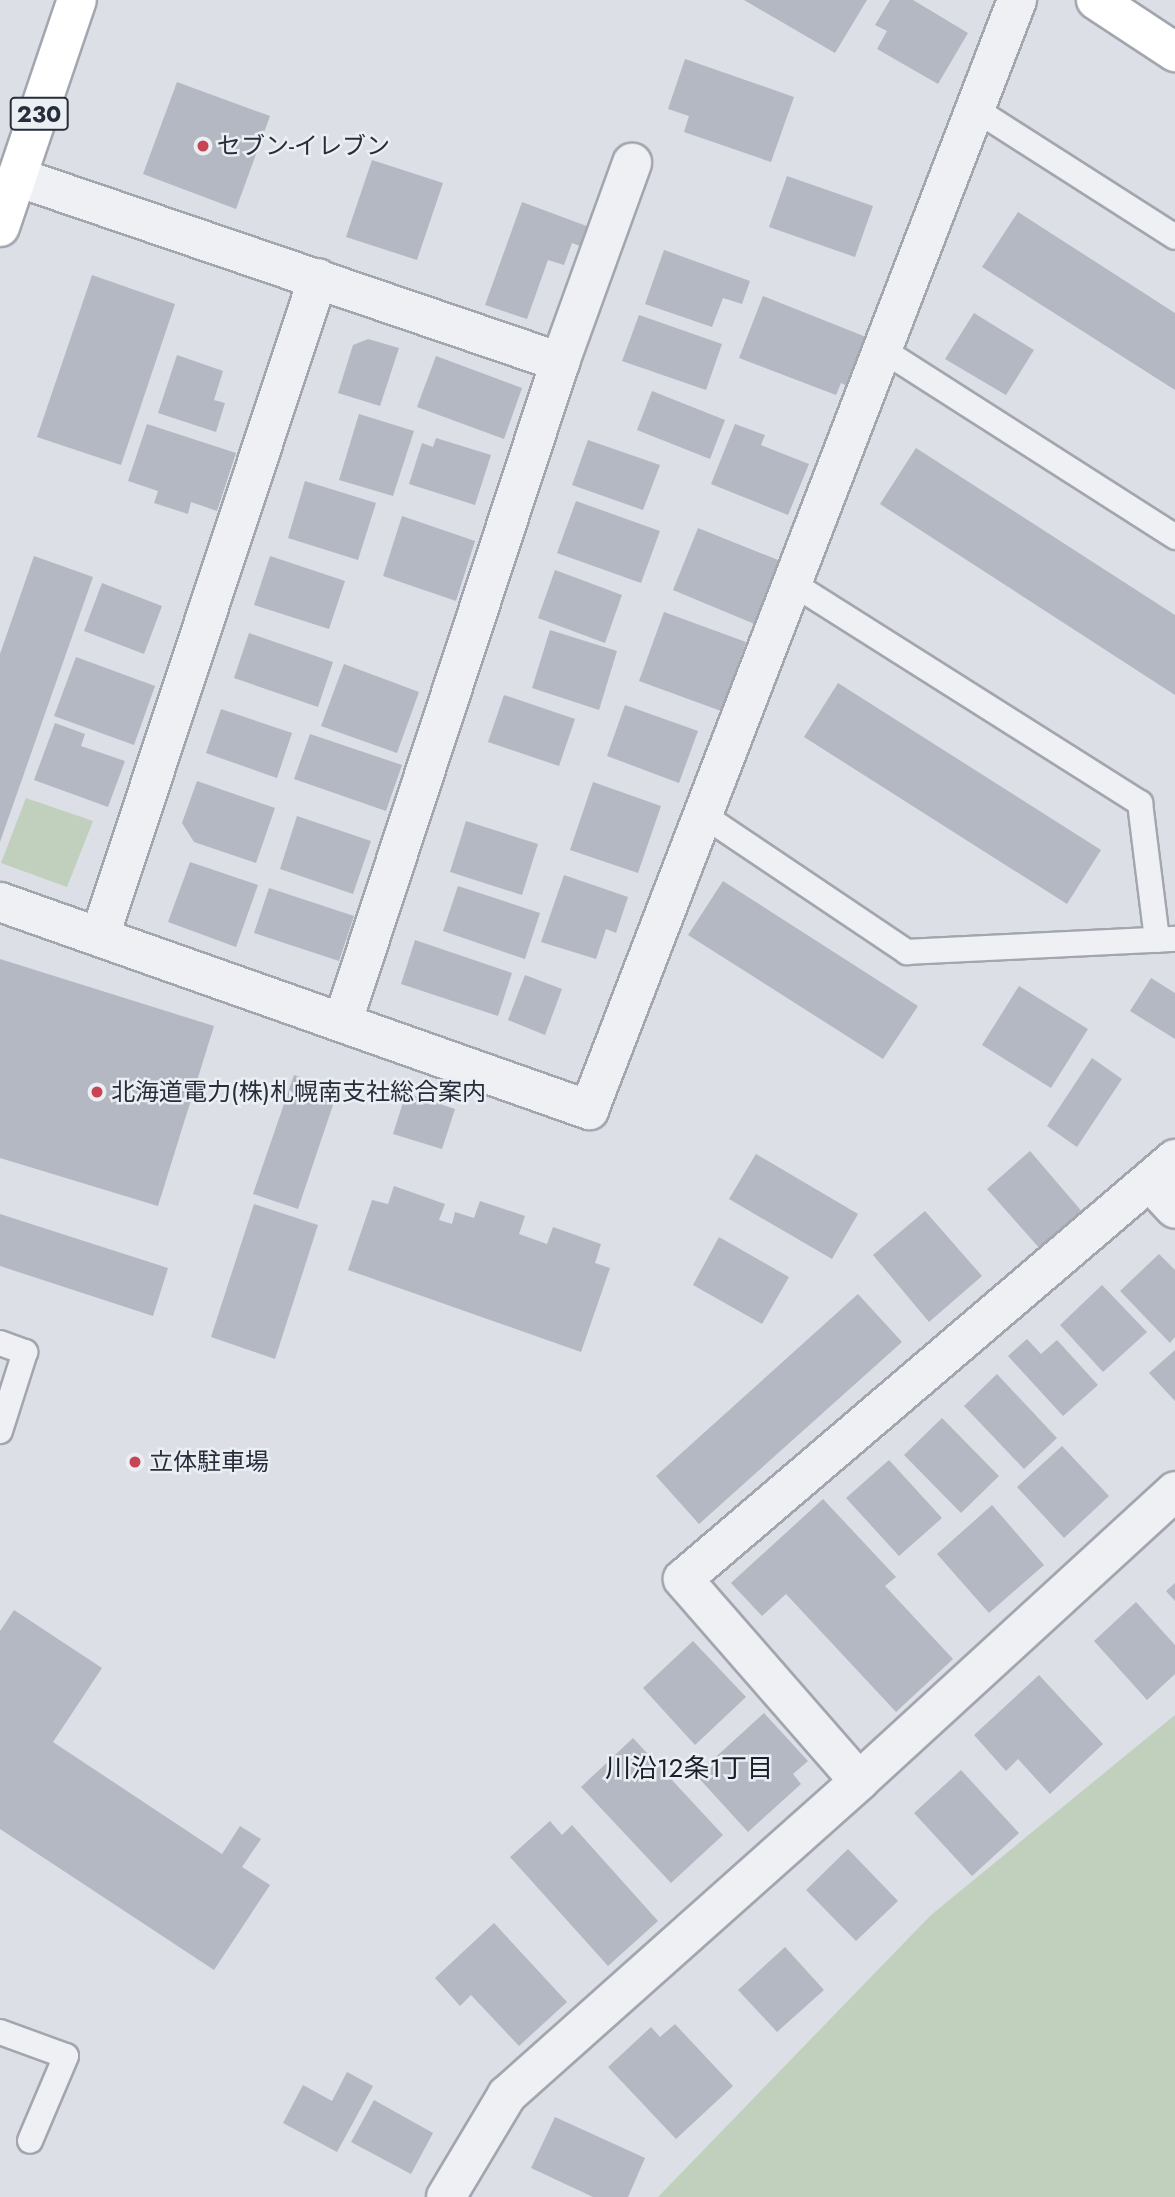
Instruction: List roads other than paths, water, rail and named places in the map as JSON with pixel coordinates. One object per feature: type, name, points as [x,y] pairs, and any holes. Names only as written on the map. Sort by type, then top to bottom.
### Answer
[{"type":"main road","name":"230","points":[[0,228],[77,0]]},
{"type":"main road","points":[[1096,0],[1175,52]]},
{"type":"street","points":[[0,902],[344,1021],[589,1110],[1017,0]]},
{"type":"street","points":[[344,1021],[560,362],[632,163]]},
{"type":"street","points":[[17,177],[560,362]]},
{"type":"street","points":[[100,936],[318,278]]},
{"type":"street","points":[[859,1781],[683,1579],[1167,1183]]},
{"type":"street","points":[[446,2197],[507,2095],[859,1781],[1175,1491]]},
{"type":"lane","points":[[975,109],[1175,237]]},
{"type":"lane","points":[[883,350],[1175,537]]},
{"type":"lane","points":[[703,815],[907,952],[1166,940],[1140,803],[792,583]]},
{"type":"lane","points":[[0,1343],[25,1352],[0,1431]]},
{"type":"lane","points":[[0,2032],[66,2056],[30,2141]]},
{"type":"place","name":"セブン-イレブン","points":[[203,146]]},
{"type":"place","name":"北海道電力(株)札幌南支社総合案内","points":[[97,1092]]},
{"type":"place","name":"立体駐車場","points":[[135,1462]]},
{"type":"district","name":"川沿12条1丁目","points":[[689,1769]]}]
